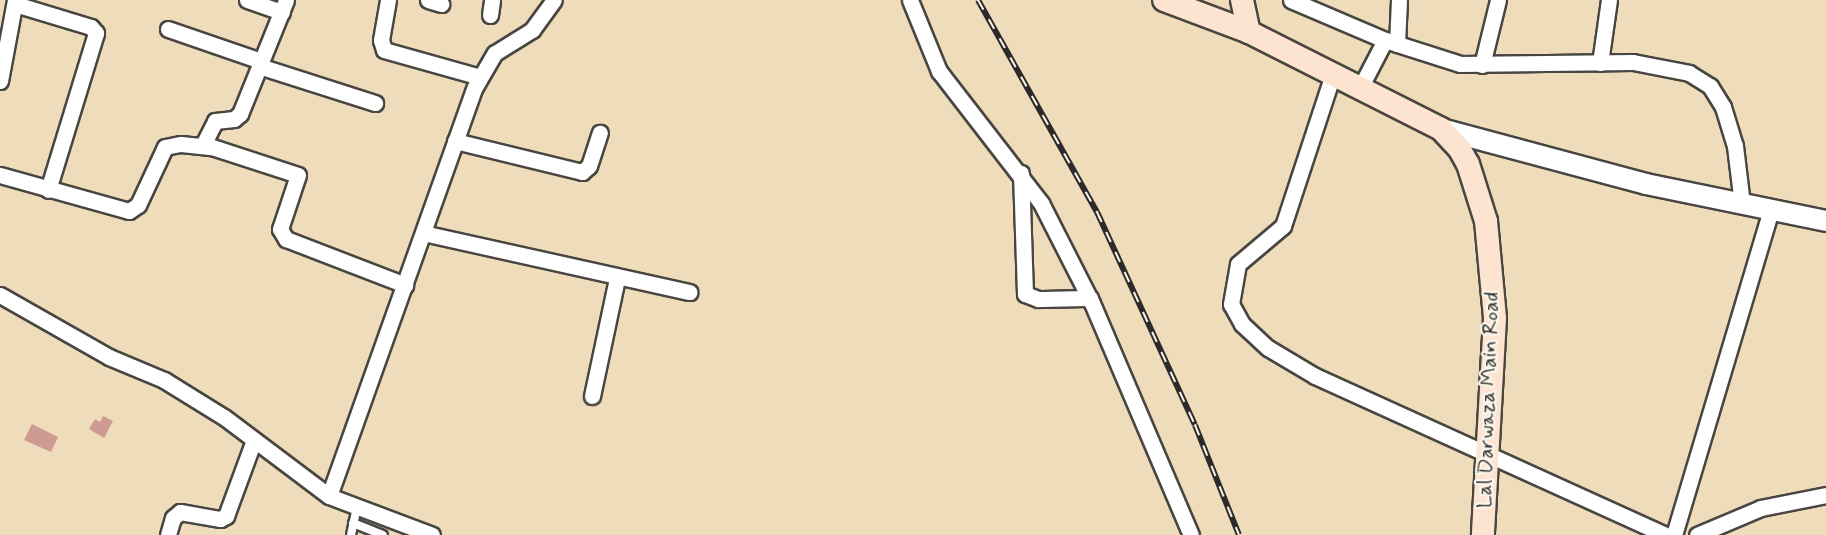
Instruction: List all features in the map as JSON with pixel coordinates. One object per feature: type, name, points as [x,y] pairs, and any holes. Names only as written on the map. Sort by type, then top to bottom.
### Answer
[{"type":"main road","name":"Lal Darwaza Main Road","points":[[1164,0],[1249,32],[1360,87],[1441,129],[1460,148],[1486,221],[1495,318],[1483,535]]},
{"type":"main road","points":[[1242,0],[1249,32]]},
{"type":"street","points":[[203,145],[215,121],[238,116],[284,6],[247,0]]},
{"type":"street","points":[[388,0],[381,40],[384,50],[480,77]]},
{"type":"street","points":[[329,496],[455,141],[480,77],[495,53],[532,30],[554,0]]},
{"type":"street","points":[[910,0],[939,71],[1035,191],[1090,298],[1191,535]]},
{"type":"street","points":[[1292,0],[1391,42],[1460,64],[1655,64],[1689,73],[1710,86],[1722,107],[1735,146],[1742,204]]},
{"type":"street","points":[[1360,87],[1391,42],[1399,0]]},
{"type":"street","points":[[1482,65],[1498,0]]},
{"type":"street","points":[[1600,63],[1609,0]]},
{"type":"street","points":[[0,81],[15,2],[91,27],[96,33],[48,190]]},
{"type":"street","points":[[168,29],[260,64],[375,103]]},
{"type":"street","points":[[1333,74],[1291,211],[1275,237],[1238,264],[1231,304],[1242,324],[1288,362],[1488,451],[1666,535]]},
{"type":"street","points":[[1441,129],[1646,184],[1826,221]]},
{"type":"street","points":[[455,141],[582,172],[589,166],[600,133]]},
{"type":"street","points":[[0,175],[48,190],[133,210],[165,147],[203,145],[298,175],[280,230],[286,239],[405,285]]},
{"type":"street","points":[[1021,173],[1025,294],[1038,299],[1090,298]]},
{"type":"street","points":[[1674,535],[1771,210]]},
{"type":"street","points":[[423,233],[617,278],[690,292]]},
{"type":"street","points":[[592,396],[617,278]]},
{"type":"street","points":[[0,294],[109,357],[164,380],[254,440],[329,496],[432,535]]},
{"type":"street","points":[[168,535],[173,518],[180,512],[220,519],[226,516],[254,440]]},
{"type":"street","points":[[1697,535],[1761,508],[1826,495]]},
{"type":"lane","points":[[351,535],[357,506]]},
{"type":"lane","points":[[354,523],[383,535]]},
{"type":"building","points":[[103,416],[113,421],[104,438],[89,429],[95,419],[100,422]]},
{"type":"building","points":[[32,424],[58,437],[51,452],[24,440]]},
{"type":"railway","points":[[978,0],[1097,212],[1195,425],[1239,535]]}]
